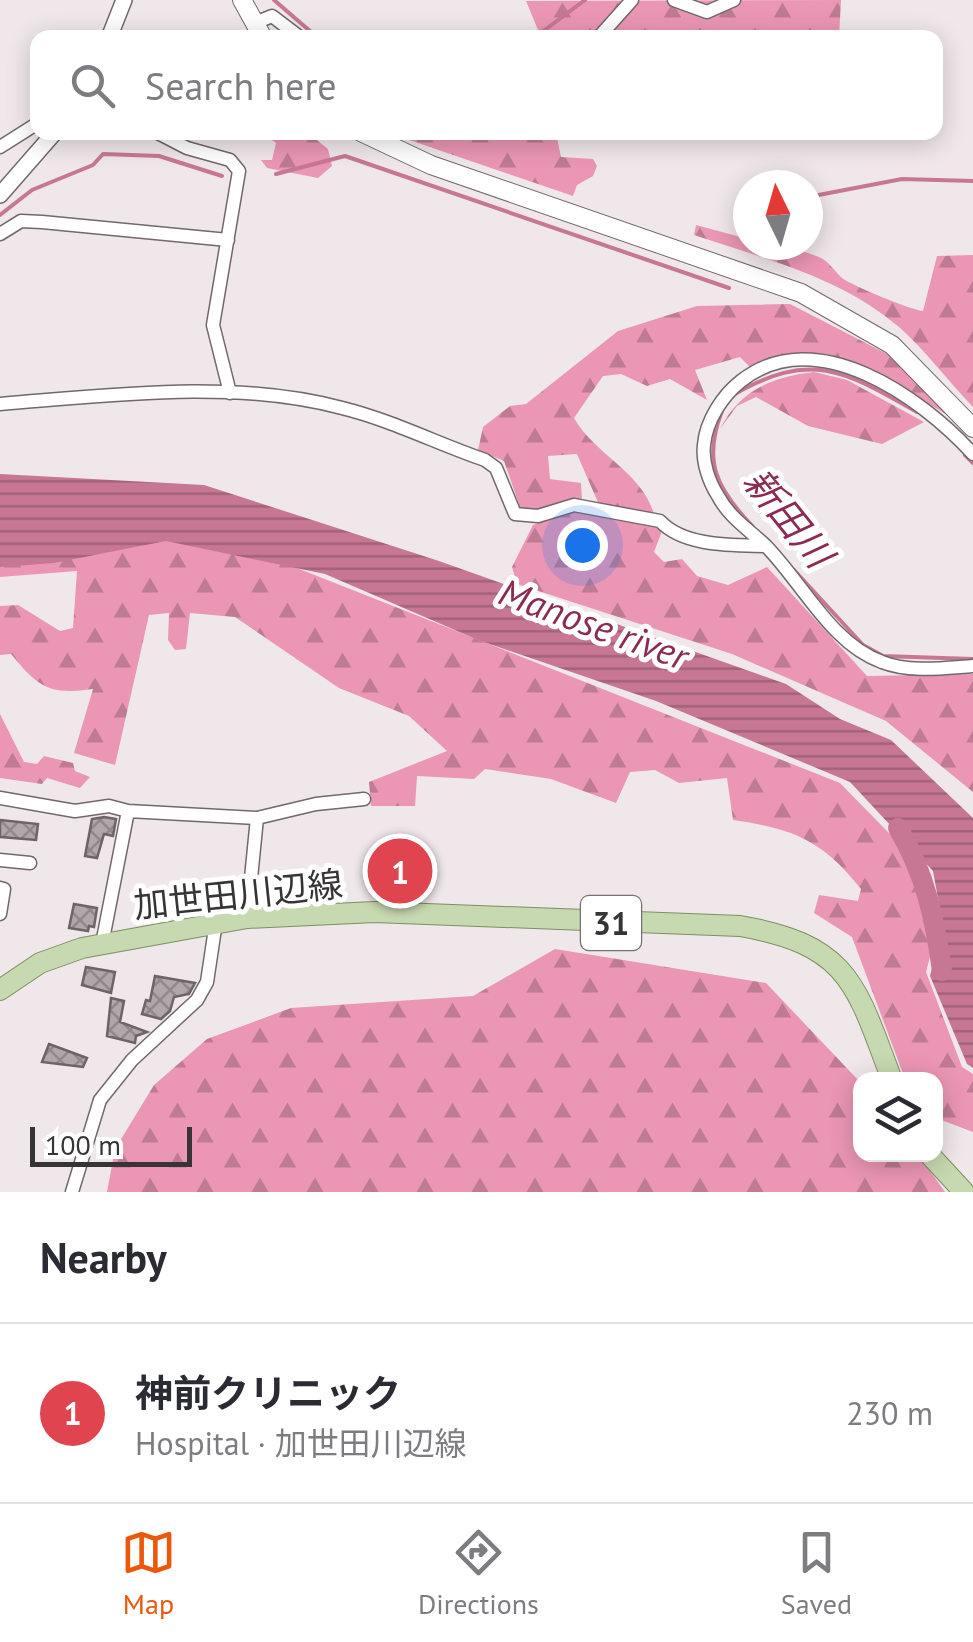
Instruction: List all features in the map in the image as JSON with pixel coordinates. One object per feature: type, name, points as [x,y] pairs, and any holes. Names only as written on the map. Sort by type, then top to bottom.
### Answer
[{"type":"main road","points":[[242,0],[259,30]]},
{"type":"main road","points":[[378,140],[431,165],[802,293],[892,345],[973,428]]},
{"type":"main road","name":"加世田川辺線","points":[[0,990],[40,963],[102,944],[247,918],[375,912],[713,924],[785,934],[811,946],[849,978],[862,998],[889,1072]]},
{"type":"main road","points":[[936,1162],[964,1192]]},
{"type":"street","points":[[113,30],[124,0]]},
{"type":"street","points":[[605,30],[632,0]]},
{"type":"street","points":[[674,0],[707,12],[734,0]]},
{"type":"street","points":[[259,30],[272,16],[290,30]]},
{"type":"street","points":[[0,147],[30,128]]},
{"type":"street","points":[[0,195],[48,140]]},
{"type":"street","points":[[172,140],[230,160],[239,171],[213,325],[230,393]]},
{"type":"street","points":[[0,234],[21,221],[228,240]]},
{"type":"street","points":[[973,454],[932,414],[848,368],[801,359],[764,367],[725,396],[704,444],[706,472],[730,514],[766,546],[852,647],[882,663],[906,667],[973,666]]},
{"type":"street","points":[[0,404],[230,393],[344,408],[485,460],[496,468],[514,514],[538,516],[574,505],[660,522],[670,532],[721,545],[766,546]]},
{"type":"street","points":[[0,798],[75,812],[109,806],[128,811],[257,818],[316,804],[364,799]]},
{"type":"street","points":[[102,944],[128,811]]},
{"type":"street","points":[[247,918],[257,818]]},
{"type":"street","points":[[0,860],[30,863]]},
{"type":"street","points":[[0,888],[4,889],[0,914]]},
{"type":"street","points":[[72,1192],[100,1100],[132,1060],[202,991],[213,961],[216,922]]},
{"type":"green space","points":[[841,0],[839,30],[538,30],[526,1]]},
{"type":"green space","points":[[272,140],[317,140],[328,149],[332,166],[318,178],[267,168],[261,160],[272,160],[276,143]]},
{"type":"green space","points":[[409,140],[557,140],[561,157],[593,159],[597,166],[593,176],[577,185],[573,196]]},
{"type":"green space","points":[[696,225],[733,235],[733,248],[694,235]]},
{"type":"green space","points":[[973,255],[973,407],[909,336],[876,310],[827,282],[772,260],[823,259],[848,282],[923,311],[937,256]]},
{"type":"green space","points":[[790,304],[891,356],[951,417],[878,374],[833,358],[781,358],[750,367],[740,357],[695,370],[707,400],[670,379],[647,386],[621,374],[603,376],[574,418],[639,486],[654,514],[600,507],[577,454],[548,456],[550,479],[581,483],[582,501],[521,510],[504,461],[478,450],[483,427],[510,406],[526,404],[618,331],[697,306]]},
{"type":"green space","points":[[814,372],[847,380],[924,422],[882,444],[808,426],[756,397],[737,406],[720,429],[737,404],[747,395],[771,382]]},
{"type":"green space","points":[[574,510],[655,527],[662,531],[654,552],[664,562],[682,559],[697,576],[728,585],[767,567],[867,676],[973,674],[973,792],[886,721],[732,654],[517,584],[512,567],[533,525]]},
{"type":"green space","points":[[176,520],[840,783],[930,875],[939,923],[926,972],[962,1067],[973,1074],[973,1132],[943,1121],[943,1072],[902,1072],[852,937],[814,913],[819,895],[858,901],[861,889],[833,859],[805,840],[733,820],[727,778],[679,783],[655,770],[630,772],[616,803],[551,779],[485,769],[474,779],[417,776],[415,806],[371,806],[369,782],[447,751],[409,716],[339,688],[235,617],[190,613],[186,649],[175,650],[168,640],[169,613],[149,615],[115,765],[74,753],[93,689],[55,690],[29,675],[11,654],[0,655],[0,606],[18,605],[60,631],[73,628],[77,571],[0,577],[0,521]]},
{"type":"green space","points":[[0,714],[24,762],[37,764],[44,756],[73,763],[75,771],[90,777],[80,788],[47,778],[42,784],[0,778]]},
{"type":"green space","points":[[555,949],[766,983],[853,1075],[853,1162],[924,1162],[945,1192],[107,1192],[115,1149],[154,1085],[207,1039],[291,1008],[473,996]]},
{"type":"water","points":[[0,474],[204,485],[439,561],[786,684],[840,719],[891,740],[973,818],[973,1068],[967,1064],[930,976],[943,926],[933,871],[850,782],[656,701],[478,640],[325,574],[166,541],[54,563],[0,567]]},
{"type":"building","points":[[92,819],[116,819],[113,836],[104,834],[97,858],[85,856]]},
{"type":"building","points":[[0,820],[38,824],[36,840],[0,837]]},
{"type":"building","points":[[74,904],[97,908],[94,927],[89,926],[88,931],[69,928]]},
{"type":"building","points":[[86,967],[115,972],[111,993],[82,985]]},
{"type":"building","points":[[155,976],[195,983],[189,994],[174,997],[170,1011],[161,1019],[142,1014],[146,1000],[150,1001]]},
{"type":"building","points":[[111,998],[124,1001],[120,1022],[147,1032],[136,1036],[135,1043],[107,1036]]},
{"type":"building","points":[[49,1044],[87,1058],[83,1067],[42,1062]]},
{"type":"waterway","name":"新田川","points":[[274,0],[309,30]]},
{"type":"waterway","name":"新田川","points":[[545,30],[585,0]]},
{"type":"waterway","points":[[0,215],[32,190],[93,165],[103,154],[159,156],[222,176]]},
{"type":"waterway","points":[[276,174],[345,156],[729,288]]},
{"type":"waterway","points":[[823,194],[902,179],[973,181]]},
{"type":"waterway","name":"新田川","points":[[733,395],[784,373],[827,371],[868,385],[917,412]]},
{"type":"waterway","name":"新田川","points":[[722,411],[713,445],[716,474],[730,500],[753,527]]},
{"type":"waterway","name":"新田川","points":[[965,455],[973,463]]},
{"type":"waterway","name":"新田川","points":[[794,570],[863,645],[883,656],[973,659]]},
{"type":"waterway","name":"Manose river","points":[[898,828],[928,897],[942,971]]},
{"type":"place","name":"神前クリニック","points":[[400,871]]}]
